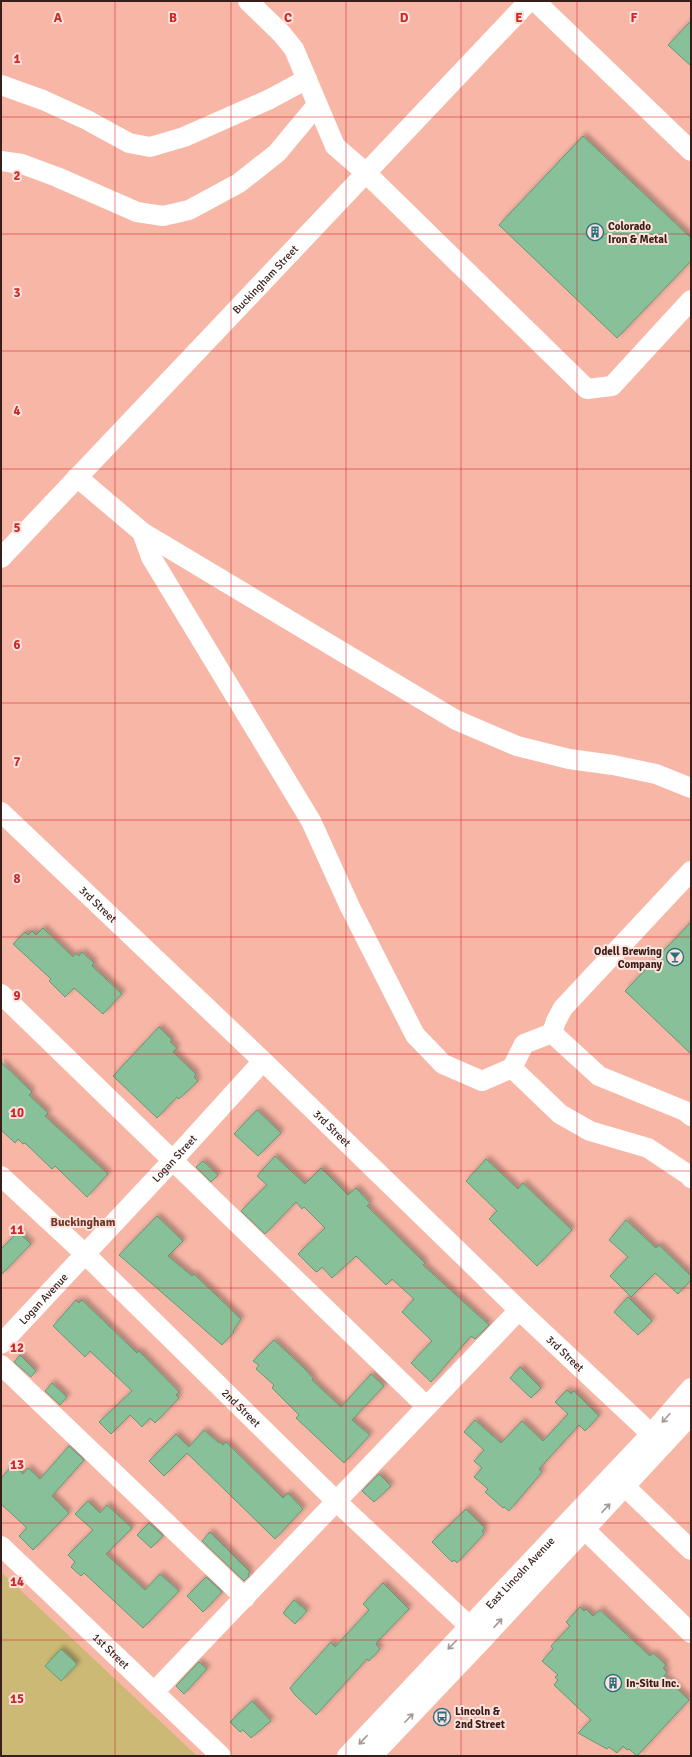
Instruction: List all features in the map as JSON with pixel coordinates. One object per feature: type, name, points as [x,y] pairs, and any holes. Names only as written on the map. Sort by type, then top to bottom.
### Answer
[{"type":"street","points":[[248,1],[281,32],[294,49],[335,146],[366,173],[587,389],[612,386],[691,300]]},
{"type":"street","name":"Buckingham Street","points":[[1,558],[529,1]]},
{"type":"street","points":[[535,1],[691,150]]},
{"type":"street","points":[[1,85],[43,100],[87,120],[130,143],[150,147],[184,137],[270,98],[307,79]]},
{"type":"street","points":[[1,161],[22,164],[57,177],[137,212],[163,216],[189,210],[239,183],[277,153],[317,105]]},
{"type":"street","points":[[77,478],[142,532],[456,720],[516,746],[569,759],[613,765],[656,774],[691,788]]},
{"type":"street","points":[[142,532],[152,557],[311,821],[350,907],[415,1035],[443,1064],[482,1081],[512,1068],[524,1044],[552,1033]]},
{"type":"street","name":"3rd Street","points":[[2,814],[263,1061],[518,1310],[657,1440]]},
{"type":"street","points":[[552,1033],[563,1008],[691,871]]},
{"type":"street","points":[[1,994],[426,1406]]},
{"type":"street","points":[[552,1033],[599,1076],[685,1111],[691,1116]]},
{"type":"street","name":"Logan Street","points":[[85,1254],[263,1061]]},
{"type":"street","points":[[512,1068],[560,1114],[590,1131],[648,1148],[691,1177]]},
{"type":"street","name":"2nd Street","points":[[1,1176],[85,1254],[336,1501],[476,1633]]},
{"type":"street","name":"Logan Avenue","points":[[1,1344],[85,1254]]},
{"type":"street","points":[[154,1692],[518,1310]]},
{"type":"street","points":[[1,1365],[245,1598]]},
{"type":"street","name":"East Lincoln Avenue","points":[[347,1756],[476,1633],[579,1524],[657,1440],[691,1388]]},
{"type":"street","name":"East Lincoln Avenue","points":[[657,1440],[691,1416]]},
{"type":"street","points":[[618,1481],[691,1550]]},
{"type":"street","points":[[579,1524],[691,1633]]},
{"type":"street","name":"1st Street","points":[[1,1546],[221,1756]]},
{"type":"street","name":"East Lincoln Avenue","points":[[372,1756],[476,1633]]},
{"type":"shaded area","points":[[1,1572],[197,1756],[1,1756]]},
{"type":"building","points":[[691,21],[691,66],[668,45]]},
{"type":"building","name":"Colorado Iron & Metal","points":[[583,136],[691,238],[691,261],[617,338],[499,225]]},
{"type":"building","name":"Odell Brewing Company","points":[[691,922],[691,1054],[625,991]]},
{"type":"building","points":[[43,928],[73,957],[76,953],[79,956],[82,952],[94,963],[92,966],[122,994],[103,1014],[74,988],[65,997],[49,981],[51,979],[13,944],[25,932],[28,935],[32,931],[36,935]]},
{"type":"building","points":[[159,1027],[172,1040],[170,1042],[177,1048],[173,1052],[196,1074],[194,1077],[198,1081],[179,1099],[177,1097],[157,1118],[113,1076]]},
{"type":"building","points":[[1,1062],[32,1092],[29,1095],[48,1113],[45,1116],[108,1174],[87,1197],[55,1166],[52,1169],[25,1143],[23,1144],[18,1139],[15,1143],[1,1130]]},
{"type":"building","points":[[257,1110],[281,1133],[258,1156],[234,1134]]},
{"type":"building","points":[[275,1156],[305,1184],[321,1168],[348,1195],[356,1188],[370,1203],[367,1206],[425,1263],[423,1265],[489,1325],[475,1339],[471,1336],[431,1382],[411,1363],[432,1341],[402,1312],[414,1299],[392,1279],[386,1285],[356,1256],[332,1278],[322,1267],[317,1272],[315,1271],[298,1254],[325,1228],[304,1207],[302,1209],[296,1202],[265,1234],[241,1211],[267,1185],[257,1176]]},
{"type":"building","points":[[486,1159],[518,1189],[523,1183],[572,1230],[537,1266],[489,1219],[497,1211],[466,1181]]},
{"type":"building","points":[[203,1161],[218,1175],[211,1182],[196,1167]]},
{"type":"building","points":[[157,1216],[183,1241],[168,1256],[192,1276],[194,1274],[241,1319],[233,1331],[234,1332],[222,1345],[119,1255]]},
{"type":"building","points":[[626,1220],[656,1248],[659,1245],[691,1276],[691,1280],[678,1294],[655,1273],[631,1297],[610,1276],[628,1257],[609,1240]]},
{"type":"building","points":[[18,1232],[31,1244],[1,1275],[1,1249]]},
{"type":"building","points":[[628,1297],[652,1321],[638,1335],[614,1312]]},
{"type":"building","points":[[76,1300],[79,1303],[82,1300],[137,1353],[139,1351],[179,1392],[176,1395],[179,1398],[155,1423],[150,1418],[142,1427],[130,1415],[111,1434],[99,1422],[132,1391],[90,1351],[85,1357],[53,1326]]},
{"type":"building","points":[[274,1340],[305,1369],[313,1378],[312,1380],[341,1407],[371,1374],[384,1386],[352,1420],[370,1435],[344,1463],[296,1418],[299,1415],[272,1388],[274,1385],[256,1369],[259,1365],[253,1361]]},
{"type":"building","points":[[20,1355],[36,1371],[31,1377],[14,1362]]},
{"type":"building","points":[[520,1367],[541,1388],[531,1398],[510,1378]]},
{"type":"building","points":[[52,1383],[67,1397],[60,1405],[45,1391]]},
{"type":"building","points":[[567,1390],[571,1394],[574,1391],[599,1416],[585,1431],[579,1425],[539,1469],[542,1472],[509,1511],[504,1507],[503,1508],[485,1492],[488,1489],[474,1477],[482,1468],[474,1461],[484,1450],[464,1432],[475,1420],[501,1443],[522,1421],[543,1441],[568,1414],[555,1402]]},
{"type":"building","points":[[204,1430],[219,1443],[220,1442],[223,1445],[226,1442],[283,1498],[288,1493],[303,1509],[275,1539],[187,1453],[164,1476],[149,1461],[176,1434],[189,1447]]},
{"type":"building","points":[[69,1446],[84,1460],[52,1496],[69,1513],[33,1550],[19,1536],[27,1528],[1,1504],[1,1478],[13,1465],[23,1474],[28,1468],[40,1479]]},
{"type":"building","points":[[379,1474],[391,1486],[374,1502],[362,1491]]},
{"type":"building","points":[[88,1501],[100,1513],[107,1505],[132,1528],[106,1554],[145,1590],[160,1574],[179,1591],[143,1628],[84,1573],[81,1576],[71,1567],[75,1562],[68,1555],[93,1530],[75,1514]]},
{"type":"building","points":[[466,1509],[485,1528],[482,1531],[484,1534],[457,1563],[454,1560],[452,1562],[432,1542]]},
{"type":"building","points":[[149,1523],[163,1536],[151,1548],[137,1535]]},
{"type":"building","points":[[210,1532],[250,1572],[248,1574],[249,1576],[244,1581],[202,1541]]},
{"type":"building","points":[[206,1577],[222,1592],[203,1612],[187,1596]]},
{"type":"building","points":[[383,1583],[409,1609],[377,1642],[376,1644],[380,1649],[369,1661],[367,1659],[316,1715],[294,1694],[290,1688],[331,1642],[335,1647],[369,1610],[363,1604]]},
{"type":"building","points":[[294,1600],[307,1611],[295,1624],[283,1613]]},
{"type":"building","name":"In-Situ Inc.","points":[[580,1607],[584,1611],[586,1609],[593,1616],[600,1610],[650,1656],[653,1653],[666,1665],[663,1668],[667,1672],[664,1676],[689,1700],[637,1756],[623,1746],[617,1753],[609,1747],[607,1749],[578,1733],[591,1720],[554,1685],[558,1680],[555,1677],[558,1675],[542,1661],[553,1649],[551,1646],[570,1626],[566,1622]]},
{"type":"building","points":[[61,1649],[77,1664],[61,1681],[45,1666]]},
{"type":"building","points":[[199,1662],[207,1669],[184,1694],[176,1686]]},
{"type":"building","points":[[252,1701],[271,1721],[251,1738],[243,1730],[240,1732],[230,1722]]},
{"type":"place","name":"Colorado Iron & Metal","points":[[595,232]]},
{"type":"place","name":"Odell Brewing Company","points":[[675,957]]},
{"type":"place","name":"In-Situ Inc.","points":[[613,1683]]},
{"type":"place","name":"Lincoln & 2nd Street","points":[[442,1717]]},
{"type":"district","name":"Buckingham","points":[[83,1222]]}]
